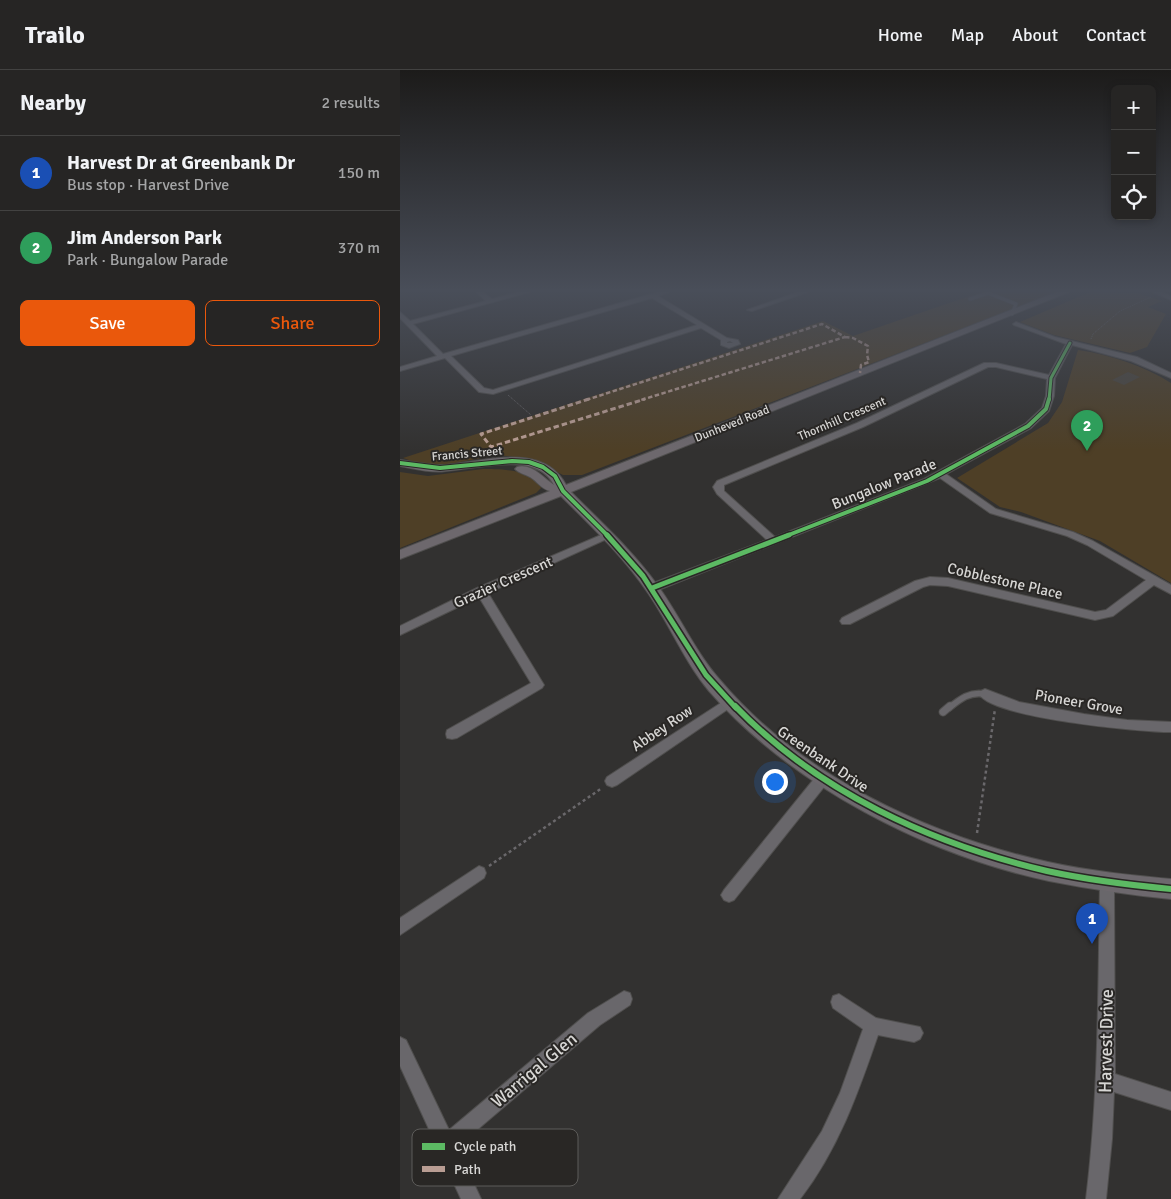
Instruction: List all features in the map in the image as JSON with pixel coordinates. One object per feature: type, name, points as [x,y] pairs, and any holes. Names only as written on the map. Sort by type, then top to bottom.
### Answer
[{"type":"street","points":[[432,345],[482,390],[493,393],[643,345]]},
{"type":"street","points":[[400,369],[483,345]]},
{"type":"street","name":"Dunheved Road","points":[[400,555],[934,345]]},
{"type":"street","name":"Bungalow Parade","points":[[652,588],[942,475],[1040,417],[1049,402],[1051,378],[1069,345]]},
{"type":"street","points":[[1078,345],[1122,354],[1171,376]]},
{"type":"street","name":"Thornhill Crescent","points":[[774,541],[720,492],[718,487],[720,483],[860,425],[987,365],[996,365],[1051,378]]},
{"type":"street","points":[[1163,371],[1171,368]]},
{"type":"street","name":"Francis Street","points":[[400,462],[434,468],[495,460],[528,462],[552,474],[561,482],[563,491],[548,487],[535,474],[516,468],[484,467],[434,474],[413,472],[400,468]]},
{"type":"street","points":[[942,475],[992,511],[1070,534],[1171,590]]},
{"type":"street","name":"Greenbank Drive","points":[[563,491],[608,535],[652,588],[690,652],[730,702],[764,735],[823,778],[886,814],[946,840],[1017,863],[1107,883],[1171,889]]},
{"type":"street","name":"Grazier Crescent","points":[[400,631],[426,616],[608,535]]},
{"type":"street","name":"Cobblestone Place","points":[[846,621],[919,584],[930,581],[948,582],[1095,616],[1109,613],[1154,580]]},
{"type":"street","points":[[452,734],[538,685],[481,591]]},
{"type":"street","name":"Pioneer Grove","points":[[985,694],[1016,707],[1117,726],[1171,727]]},
{"type":"street","name":"Abbey Row","points":[[612,781],[730,702]]},
{"type":"street","points":[[730,895],[823,778]]},
{"type":"street","points":[[400,927],[479,873]]},
{"type":"street","name":"Harvest Drive","points":[[1096,1199],[1103,1139],[1106,1080],[1107,883]]},
{"type":"street","name":"Warrigal Glen","points":[[464,1129],[594,1019],[624,999]]},
{"type":"street","points":[[838,1002],[873,1026],[914,1033]]},
{"type":"street","points":[[788,1199],[813,1166],[837,1125],[873,1026]]},
{"type":"street","points":[[400,1046],[439,1129]]},
{"type":"street","points":[[1106,1080],[1171,1101]]},
{"type":"street","points":[[465,1186],[471,1199]]},
{"type":"lane","points":[[942,712],[966,695],[977,692],[985,694]]},
{"type":"path","points":[[493,393],[508,395],[531,415]]},
{"type":"path","points":[[977,833],[995,710],[998,701]]},
{"type":"path","points":[[479,873],[612,781]]},
{"type":"shaded area","points":[[750,345],[920,345],[582,475],[563,475],[531,459],[498,455],[444,465],[426,466],[403,458]]},
{"type":"shaded area","points":[[1095,345],[1148,345],[1147,347],[1130,353]]},
{"type":"shaded area","points":[[1078,350],[1126,362],[1149,371],[1171,383],[1171,583],[1100,541],[1021,512],[1000,507],[957,478],[1048,423],[1062,402]]},
{"type":"shaded area","points":[[483,469],[516,471],[532,477],[541,488],[536,493],[400,548],[400,472],[428,476]]},
{"type":"building","points":[[1128,372],[1140,377],[1124,385],[1112,380]]},
{"type":"marked path","points":[[758,345],[481,434],[491,447],[820,345]]},
{"type":"marked path","points":[[860,373],[861,365],[869,362],[867,355],[868,346],[866,345]]},
{"type":"cycle path","points":[[652,588],[927,481],[1028,426],[1046,409],[1050,396],[1051,378],[1069,345]]},
{"type":"cycle path","points":[[400,463],[446,468],[512,461],[529,462],[543,467],[555,476],[563,491],[633,563],[653,589],[698,663],[715,686],[758,730],[808,769],[863,802],[922,831],[984,854],[1047,871],[1110,883],[1171,889]]},
{"type":"place","name":"Jim Anderson Park","points":[[1087,451]]},
{"type":"place","name":"Harvest Dr at Greenbank Dr","points":[[1092,944]]}]
